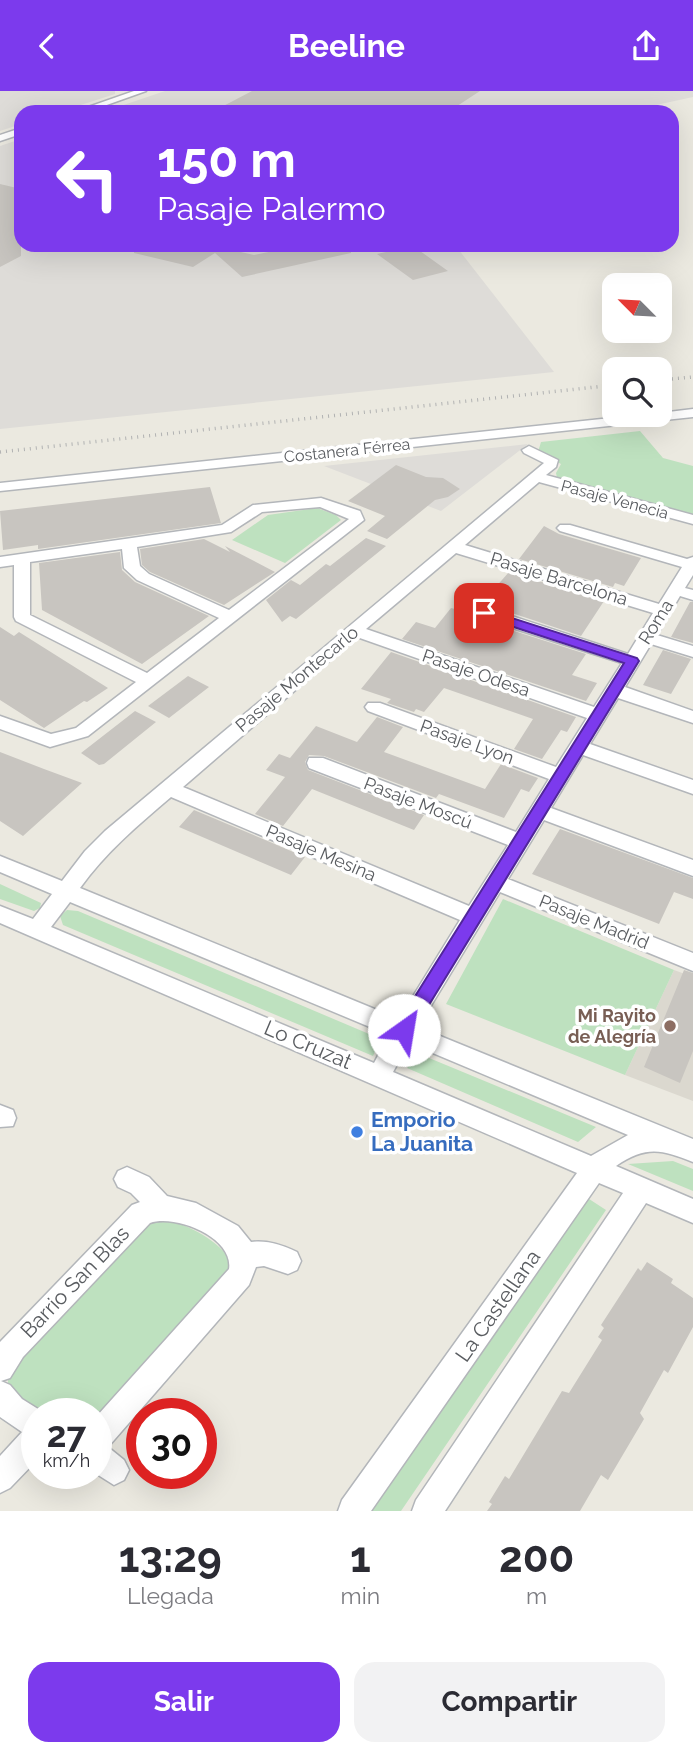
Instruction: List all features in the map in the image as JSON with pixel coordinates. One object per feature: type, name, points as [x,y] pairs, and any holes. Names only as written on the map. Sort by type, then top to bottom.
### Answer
[{"type":"street","points":[[99,105],[142,91]]},
{"type":"street","name":"Costanera Férrea","points":[[0,487],[693,413]]},
{"type":"street","points":[[529,450],[552,462],[537,477]]},
{"type":"street","name":"Pasaje Venecia","points":[[537,477],[693,520]]},
{"type":"street","name":"Pasaje Montecarlo","points":[[38,929],[100,846],[537,477]]},
{"type":"street","points":[[0,562],[226,529],[258,508],[321,502],[355,514],[356,520],[82,732],[50,741],[0,722]]},
{"type":"street","points":[[565,528],[692,564]]},
{"type":"street","points":[[129,543],[132,568],[143,577],[231,617]]},
{"type":"street","name":"Pasaje Barcelona","points":[[454,547],[663,611]]},
{"type":"street","points":[[22,558],[22,617],[31,624],[148,681]]},
{"type":"street","name":"Roma","points":[[379,1076],[404,1030],[646,637],[663,611],[685,593],[692,564]]},
{"type":"street","points":[[484,613],[632,661]]},
{"type":"street","name":"Pasaje Odesa","points":[[355,631],[598,715]]},
{"type":"street","points":[[646,637],[693,652]]},
{"type":"street","points":[[614,690],[693,717]]},
{"type":"street","name":"Pasaje Lyon","points":[[374,707],[561,776]]},
{"type":"street","points":[[579,747],[693,787]]},
{"type":"street","name":"Pasaje Moscú","points":[[316,763],[520,842]]},
{"type":"street","name":"Pasaje Mesina","points":[[168,788],[474,917]]},
{"type":"street","points":[[539,811],[693,868]]},
{"type":"street","points":[[0,864],[693,1151]]},
{"type":"street","name":"Pasaje Madrid","points":[[495,882],[693,962]]},
{"type":"street","name":"Lo Cruzat","points":[[0,914],[693,1211]]},
{"type":"street","name":"La Castellana","points":[[353,1511],[595,1168],[624,1147],[645,1141],[669,1141]]},
{"type":"street","points":[[112,1421],[240,1276],[244,1255],[236,1240],[229,1235],[179,1207],[160,1206],[140,1185],[127,1179]]},
{"type":"street","points":[[427,1511],[641,1188]]},
{"type":"street","name":"Barrio San Blas","points":[[0,1367],[13,1347],[134,1221],[141,1214],[160,1206]]},
{"type":"street","points":[[244,1255],[264,1253],[288,1261]]},
{"type":"street","points":[[0,1395],[21,1415]]},
{"type":"street","points":[[0,1478],[21,1455]]},
{"type":"shaded area","points":[[0,91],[115,91],[115,94],[81,105],[14,105],[14,126],[0,131]]},
{"type":"shaded area","points":[[165,91],[693,91],[693,97],[656,105],[124,105]]},
{"type":"shaded area","points":[[14,141],[14,252],[460,252],[554,372],[0,429],[0,146]]},
{"type":"shaded area","points":[[528,444],[441,511],[324,466]]},
{"type":"shaded area","name":"Mi Rayito de Alegría","points":[[674,970],[693,977],[693,1101],[625,1075]]},
{"type":"green space","points":[[640,431],[663,458],[693,466],[693,516],[557,478],[556,473],[561,464],[538,452],[541,442]]},
{"type":"green space","points":[[317,508],[336,515],[341,520],[285,563],[232,540],[268,515]]},
{"type":"green space","points":[[0,884],[41,903],[40,908],[34,911],[0,899]]},
{"type":"green space","points":[[503,899],[674,970],[625,1075],[446,1004]]},
{"type":"green space","points":[[67,910],[78,911],[381,1039],[373,1056],[63,925],[60,916]]},
{"type":"green space","points":[[417,1053],[596,1127],[578,1142],[407,1068]]},
{"type":"green space","points":[[673,1161],[693,1169],[693,1191],[628,1164]]},
{"type":"green space","points":[[586,1197],[606,1210],[401,1511],[371,1511]]},
{"type":"green space","points":[[168,1220],[208,1238],[230,1259],[228,1274],[112,1404],[112,1398],[21,1398],[21,1402],[8,1393],[8,1374],[15,1362],[151,1222]]},
{"type":"building","points":[[252,91],[480,91],[459,105],[225,105]]},
{"type":"building","points":[[0,184],[14,187],[14,252],[21,252],[21,256],[0,267]]},
{"type":"building","points":[[241,252],[254,255],[269,252],[351,253],[242,277],[215,253],[193,267],[134,253]]},
{"type":"building","points":[[421,252],[448,271],[413,280],[377,254]]},
{"type":"building","points":[[396,465],[426,477],[443,478],[460,489],[448,497],[435,500],[387,539],[367,531],[385,516],[348,501]]},
{"type":"building","points":[[210,487],[221,523],[38,549],[38,545],[3,550],[0,511]]},
{"type":"building","points":[[544,526],[559,534],[641,558],[624,586],[615,583],[613,587],[519,559]]},
{"type":"building","points":[[366,538],[386,546],[296,619],[290,616],[282,622],[266,600],[291,580],[300,585]]},
{"type":"building","points":[[204,539],[230,552],[225,546],[275,572],[224,605],[150,572],[142,565],[140,549]]},
{"type":"building","points":[[120,552],[122,570],[135,582],[209,616],[142,664],[42,610],[39,563]]},
{"type":"building","points":[[509,572],[604,601],[581,636],[491,606],[479,606]]},
{"type":"building","points":[[690,602],[693,602],[693,643],[671,637]]},
{"type":"building","points":[[451,608],[586,654],[572,675],[597,683],[586,701],[402,639],[416,622],[435,628]]},
{"type":"building","points":[[0,627],[14,636],[19,632],[108,688],[44,728],[0,700]]},
{"type":"building","points":[[663,650],[691,659],[671,694],[643,685]]},
{"type":"building","points":[[391,652],[576,717],[567,732],[561,730],[542,759],[514,749],[533,719],[444,688],[424,712],[416,709],[414,712],[387,703],[391,699],[361,689]]},
{"type":"building","points":[[188,676],[209,687],[169,718],[148,706]]},
{"type":"building","points":[[135,711],[156,722],[104,764],[99,765],[81,753]]},
{"type":"building","points":[[377,717],[403,727],[384,752],[485,789],[501,764],[538,778],[529,792],[521,789],[504,818],[439,794],[436,798],[324,756],[309,755],[305,762],[308,770],[424,815],[414,830],[312,789],[283,826],[255,814],[285,777],[266,770],[279,754],[290,758],[316,726],[357,742]]},
{"type":"building","points":[[0,752],[82,783],[23,836],[0,821]]},
{"type":"building","points":[[194,810],[305,857],[291,875],[179,827]]},
{"type":"building","points":[[560,829],[693,878],[693,899],[674,892],[659,924],[532,874]]},
{"type":"building","points":[[684,970],[693,973],[693,1051],[680,1083],[644,1067]]},
{"type":"building","points":[[647,1262],[673,1279],[671,1283],[693,1298],[693,1327],[668,1373],[664,1370],[640,1413],[644,1419],[608,1480],[601,1475],[580,1511],[487,1511],[492,1504],[489,1502],[505,1476],[509,1479],[562,1391],[569,1393],[602,1340],[598,1337],[604,1328],[601,1325],[638,1268],[641,1271]]},
{"type":"railway","points":[[672,379],[693,377]]},
{"type":"railway","points":[[0,452],[602,386]]},
{"type":"place","name":"Mi Rayito de Alegría","points":[[670,1026]]},
{"type":"place","name":"Emporio La Juanita","points":[[357,1132]]},
{"type":"route","points":[[404,1030],[632,661],[484,613]]}]
